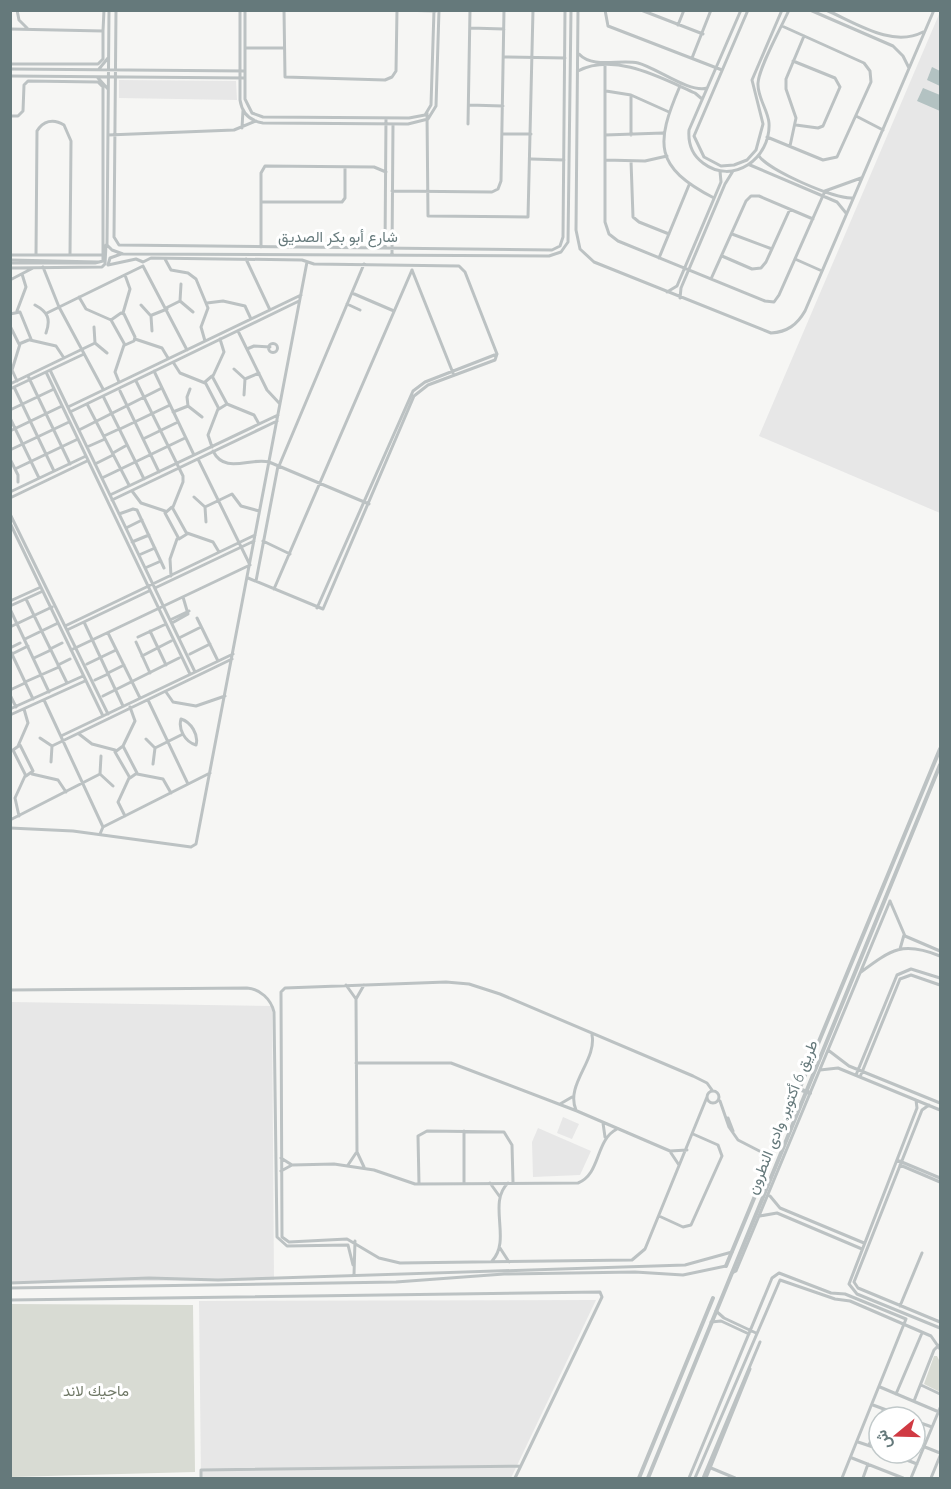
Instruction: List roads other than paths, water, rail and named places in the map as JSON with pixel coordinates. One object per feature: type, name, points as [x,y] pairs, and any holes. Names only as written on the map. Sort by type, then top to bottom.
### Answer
[{"type":"street","points":[[17,10],[21,24],[31,30]]},
{"type":"street","points":[[10,64],[98,64],[103,59],[104,10]]},
{"type":"street","points":[[10,264],[35,267],[104,267],[107,209],[109,10]]},
{"type":"street","points":[[107,209],[114,208],[116,10]]},
{"type":"street","points":[[240,10],[239,80],[243,110],[242,128]]},
{"type":"street","points":[[245,10],[245,99],[252,113],[264,117],[386,118],[418,118],[427,113]]},
{"type":"street","points":[[284,10],[284,72],[287,78],[389,79],[396,71],[398,10],[439,11],[432,102],[427,113],[427,214],[430,216],[525,219],[530,213],[533,10]]},
{"type":"street","points":[[468,124],[470,10]]},
{"type":"street","points":[[392,191],[495,191],[501,181],[504,10]]},
{"type":"street","points":[[561,252],[559,247],[563,237],[565,10]]},
{"type":"street","points":[[187,350],[143,264],[136,259],[108,265],[110,258],[123,254],[553,256],[561,252],[568,242],[571,10]]},
{"type":"street","points":[[578,10],[576,230],[580,249],[594,262],[762,332],[779,333],[795,325],[801,318],[934,10]]},
{"type":"street","points":[[605,10],[608,26],[722,70]]},
{"type":"street","points":[[641,10],[703,34]]},
{"type":"street","points":[[678,25],[684,10]]},
{"type":"street","points":[[692,58],[711,10]]},
{"type":"street","points":[[741,10],[689,130],[690,143],[699,159],[720,171],[733,171],[750,165],[759,156],[767,137],[768,116],[758,82],[789,10]]},
{"type":"street","points":[[748,10],[694,136],[704,157],[712,163],[728,166],[741,163],[752,155],[762,133],[762,114],[752,80],[782,10]]},
{"type":"street","points":[[810,10],[893,46],[903,56],[909,69]]},
{"type":"street","points":[[826,10],[889,37],[904,38],[925,32]]},
{"type":"street","points":[[887,10],[895,10]]},
{"type":"street","points":[[243,110],[256,121],[263,123],[415,123],[428,119],[436,106],[434,11]]},
{"type":"street","points":[[109,24],[116,24]]},
{"type":"street","points":[[565,25],[570,25]]},
{"type":"street","points":[[767,137],[823,160],[832,160],[840,154],[871,81],[868,67],[782,26]]},
{"type":"street","points":[[470,28],[504,29]]},
{"type":"street","points":[[10,29],[104,31]]},
{"type":"street","points":[[789,146],[796,125],[795,112],[786,84],[804,36]]},
{"type":"street","points":[[245,48],[284,48]]},
{"type":"street","points":[[578,52],[588,61],[637,63],[696,88],[707,88]]},
{"type":"street","points":[[97,70],[108,57]]},
{"type":"street","points":[[504,57],[565,58]]},
{"type":"street","points":[[793,61],[835,78],[840,87],[823,126],[818,128],[796,125]]},
{"type":"street","points":[[239,66],[245,66]]},
{"type":"street","points":[[578,71],[588,67],[605,66],[640,68],[695,93],[702,100]]},
{"type":"street","points":[[605,66],[605,222],[609,234],[618,241],[765,301],[774,302],[825,191],[862,178]]},
{"type":"street","points":[[565,68],[570,68]]},
{"type":"street","points":[[10,69],[245,71]]},
{"type":"street","points":[[121,71],[121,78]]},
{"type":"street","points":[[152,71],[153,78]]},
{"type":"street","points":[[204,71],[204,78]]},
{"type":"street","points":[[10,76],[245,80]]},
{"type":"street","points":[[97,77],[108,89]]},
{"type":"street","points":[[10,116],[20,115],[23,111],[24,85],[28,81],[98,82],[102,85],[103,262],[10,264]]},
{"type":"street","points":[[680,86],[669,112],[664,132],[667,156],[676,172],[689,185],[714,198]]},
{"type":"street","points":[[605,91],[631,95],[669,112]]},
{"type":"street","points":[[631,95],[631,135]]},
{"type":"street","points":[[240,100],[245,99]]},
{"type":"street","points":[[468,105],[503,106]]},
{"type":"street","points":[[856,116],[883,130]]},
{"type":"street","points":[[263,123],[264,117]]},
{"type":"street","points":[[301,117],[301,123]]},
{"type":"street","points":[[339,117],[339,123]]},
{"type":"street","points":[[353,117],[353,123]]},
{"type":"street","points":[[385,254],[386,118]]},
{"type":"street","points":[[392,254],[393,118]]},
{"type":"street","points":[[36,255],[37,131],[42,124],[51,121],[64,125],[71,141],[70,255]]},
{"type":"street","points":[[108,135],[139,136],[171,134],[178,131],[228,131],[242,128],[256,121]]},
{"type":"street","points":[[564,132],[570,132]]},
{"type":"street","points":[[605,135],[664,132]]},
{"type":"street","points":[[502,134],[531,134]]},
{"type":"street","points":[[605,160],[631,161],[667,156]]},
{"type":"street","points":[[759,156],[768,166],[842,198],[853,198]]},
{"type":"street","points":[[531,159],[564,160]]},
{"type":"street","points":[[374,167],[392,161]]},
{"type":"street","points":[[631,161],[633,217],[639,222],[669,234]]},
{"type":"street","points":[[750,165],[841,204],[846,215]]},
{"type":"street","points":[[261,248],[261,173],[265,166],[374,167],[386,172]]},
{"type":"street","points":[[261,202],[342,202],[345,198],[345,166]]},
{"type":"street","points":[[680,298],[687,269],[721,182],[720,171]]},
{"type":"street","points":[[667,292],[675,289],[687,269],[726,180],[733,171]]},
{"type":"street","points":[[659,258],[689,185]]},
{"type":"street","points":[[563,189],[569,189]]},
{"type":"street","points":[[711,279],[746,201],[751,196],[759,196],[813,219]]},
{"type":"street","name":"شارع أبو بكر الصديق","points":[[114,208],[116,242],[121,245],[453,250],[524,250],[559,247]]},
{"type":"street","points":[[722,256],[756,269],[764,266],[790,209]]},
{"type":"street","points":[[387,210],[392,210]]},
{"type":"street","points":[[731,233],[772,249]]},
{"type":"street","points":[[106,245],[123,254]]},
{"type":"street","points":[[232,247],[232,254]]},
{"type":"street","points":[[287,248],[287,254]]},
{"type":"street","points":[[475,249],[475,255]]},
{"type":"street","points":[[453,250],[453,255]]},
{"type":"street","points":[[523,256],[524,250]]},
{"type":"street","points":[[10,255],[36,255],[98,262]]},
{"type":"street","points":[[10,264],[70,255],[103,255]]},
{"type":"street","points":[[47,313],[125,275],[151,258],[246,259],[462,268],[497,354],[495,360],[425,382],[413,391],[317,608]]},
{"type":"street","points":[[165,259],[171,270],[188,273],[196,279],[207,303],[207,313],[201,327],[205,341]]},
{"type":"street","points":[[246,259],[270,310]]},
{"type":"street","points":[[795,259],[822,271]]},
{"type":"street","points":[[10,828],[99,834],[195,846],[307,262]]},
{"type":"street","points":[[256,581],[278,466],[364,264]]},
{"type":"street","points":[[10,280],[35,267]]},
{"type":"street","points":[[43,267],[59,307],[103,390]]},
{"type":"street","points":[[274,589],[412,267]]},
{"type":"street","points":[[412,267],[453,373]]},
{"type":"street","points":[[10,314],[17,311],[26,287],[22,274]]},
{"type":"street","points":[[125,275],[130,289],[123,313],[135,339],[162,348],[168,359]]},
{"type":"street","points":[[180,302],[181,284]]},
{"type":"street","points":[[352,293],[394,311]]},
{"type":"street","points":[[68,407],[301,295]]},
{"type":"street","points":[[79,297],[86,309],[111,320],[124,345]]},
{"type":"street","points":[[207,303],[223,301],[245,306],[251,319]]},
{"type":"street","points":[[70,412],[299,301]]},
{"type":"street","points":[[151,316],[180,302]]},
{"type":"street","points":[[180,302],[193,312]]},
{"type":"street","points":[[35,304],[47,313],[49,324],[46,333]]},
{"type":"street","points":[[347,304],[360,310]]},
{"type":"street","points":[[141,305],[151,316],[152,331]]},
{"type":"street","points":[[17,311],[31,336],[30,340]]},
{"type":"street","points":[[111,320],[123,313]]},
{"type":"street","points":[[10,326],[20,344],[12,370],[16,381]]},
{"type":"street","points":[[94,327],[95,343],[107,353]]},
{"type":"street","points":[[238,331],[271,396],[280,404]]},
{"type":"street","points":[[205,383],[213,376],[224,352],[219,340],[214,337]]},
{"type":"street","points":[[119,382],[115,372],[124,345],[135,339]]},
{"type":"street","points":[[20,344],[30,340],[56,346],[64,358]]},
{"type":"street","points":[[12,387],[16,381],[48,371],[95,343]]},
{"type":"street","points":[[247,349],[254,346],[270,347]]},
{"type":"street","points":[[12,387],[64,358],[83,352]]},
{"type":"street","points":[[172,362],[180,373],[205,383],[218,409]]},
{"type":"street","points":[[234,369],[245,379]]},
{"type":"street","points":[[48,371],[69,422],[190,674]]},
{"type":"street","points":[[48,371],[68,407],[195,672]]},
{"type":"street","points":[[154,371],[194,455]]},
{"type":"street","points":[[245,379],[259,373]]},
{"type":"street","points":[[247,577],[317,608],[325,607],[414,396],[428,385],[453,373]]},
{"type":"street","points":[[213,376],[227,404],[254,415],[259,424]]},
{"type":"street","points":[[28,378],[70,464]]},
{"type":"street","points":[[244,395],[245,379]]},
{"type":"street","points":[[125,380],[127,384]]},
{"type":"street","points":[[87,404],[131,490],[141,503],[165,511],[173,507],[183,482],[179,468],[136,380]]},
{"type":"street","points":[[12,387],[54,471]]},
{"type":"street","points":[[79,430],[162,388]]},
{"type":"street","points":[[10,410],[54,389]]},
{"type":"street","points":[[188,406],[190,389]]},
{"type":"street","points":[[120,391],[159,472]]},
{"type":"street","points":[[104,398],[144,479]]},
{"type":"street","points":[[212,447],[209,432],[218,409],[227,404]]},
{"type":"street","points":[[87,447],[170,405]]},
{"type":"street","points":[[10,431],[62,406]]},
{"type":"street","points":[[173,412],[188,406]]},
{"type":"street","points":[[188,406],[202,417]]},
{"type":"street","points":[[112,500],[213,452],[253,430],[259,424],[278,416]]},
{"type":"street","points":[[10,418],[31,461],[45,481]]},
{"type":"street","points":[[110,495],[212,447],[277,421]]},
{"type":"street","points":[[10,450],[69,422]]},
{"type":"street","points":[[143,438],[178,422]]},
{"type":"street","points":[[102,478],[185,438]]},
{"type":"street","points":[[15,469],[78,439]]},
{"type":"street","points":[[95,464],[127,445]]},
{"type":"street","points":[[213,452],[217,459],[225,463],[240,465],[259,459],[269,462],[369,504]]},
{"type":"street","points":[[10,492],[87,458]]},
{"type":"street","points":[[10,498],[87,458]]},
{"type":"street","points":[[10,459],[18,482]]},
{"type":"street","points":[[198,459],[250,565]]},
{"type":"street","points":[[165,469],[167,473]]},
{"type":"street","points":[[100,485],[104,483]]},
{"type":"street","points":[[205,507],[232,494],[241,506],[260,512]]},
{"type":"street","points":[[194,498],[205,507],[206,522]]},
{"type":"street","points":[[173,507],[187,533],[213,542],[219,552]]},
{"type":"street","points":[[119,514],[135,509],[164,568]]},
{"type":"street","points":[[165,511],[177,539]]},
{"type":"street","points":[[10,514],[42,589],[66,628],[102,697],[108,714]]},
{"type":"street","points":[[126,528],[142,520]]},
{"type":"street","points":[[10,523],[25,548],[103,716]]},
{"type":"street","points":[[171,576],[170,559],[177,539],[187,533]]},
{"type":"street","points":[[124,537],[129,535]]},
{"type":"street","points":[[132,542],[149,535]]},
{"type":"street","points":[[66,628],[255,536]]},
{"type":"street","points":[[154,586],[171,576],[201,564],[219,552],[254,541]]},
{"type":"street","points":[[263,541],[290,554]]},
{"type":"street","points":[[139,555],[155,548]]},
{"type":"street","points":[[145,568],[161,561]]},
{"type":"street","points":[[71,650],[250,565]]},
{"type":"street","points":[[66,628],[84,622],[149,588]]},
{"type":"street","points":[[42,589],[10,608],[49,692]]},
{"type":"street","points":[[10,602],[42,589]]},
{"type":"street","points":[[171,621],[186,617],[189,611],[183,597]]},
{"type":"street","points":[[26,599],[67,683]]},
{"type":"street","points":[[10,627],[53,607]]},
{"type":"street","points":[[197,618],[218,661]]},
{"type":"street","points":[[84,622],[123,706]]},
{"type":"street","points":[[25,639],[56,624]]},
{"type":"street","points":[[138,637],[166,624]]},
{"type":"street","points":[[179,638],[201,627]]},
{"type":"street","points":[[108,632],[140,698]]},
{"type":"street","points":[[150,632],[166,665]]},
{"type":"street","points":[[142,656],[171,641]]},
{"type":"street","points":[[136,642],[150,673]]},
{"type":"street","points":[[11,650],[20,643]]},
{"type":"street","points":[[34,658],[62,643]]},
{"type":"street","points":[[190,654],[210,644]]},
{"type":"street","points":[[11,650],[28,646]]},
{"type":"street","points":[[11,650],[33,699]]},
{"type":"street","points":[[87,664],[116,650]]},
{"type":"street","points":[[52,747],[166,692],[190,674],[233,654]]},
{"type":"street","points":[[96,701],[179,658]]},
{"type":"street","points":[[10,690],[70,659]]},
{"type":"street","points":[[61,736],[140,698],[232,659]]},
{"type":"street","points":[[10,666],[16,663]]},
{"type":"street","points":[[95,680],[124,665]]},
{"type":"street","points":[[10,710],[83,676]]},
{"type":"street","points":[[10,716],[86,681]]},
{"type":"street","points":[[166,692],[173,702],[192,706],[225,696]]},
{"type":"street","points":[[10,695],[16,707]]},
{"type":"street","points":[[44,700],[103,826]]},
{"type":"street","points":[[148,700],[188,784]]},
{"type":"street","points":[[79,734],[92,744],[115,750],[123,746],[135,721],[129,704]]},
{"type":"street","points":[[24,709],[28,723],[18,746],[12,750],[25,776]]},
{"type":"street","points":[[184,719],[196,735],[195,745],[190,743],[183,734],[180,721],[184,719]]},
{"type":"street","points":[[155,748],[183,734]]},
{"type":"street","points":[[40,738],[52,747]]},
{"type":"street","points":[[146,739],[155,748]]},
{"type":"street","points":[[18,746],[23,747],[33,771],[30,774]]},
{"type":"street","points":[[123,746],[138,774]]},
{"type":"street","points":[[51,762],[52,747]]},
{"type":"street","points":[[153,764],[155,748]]},
{"type":"street","name":"طريق 6 أكتوبر, وادى النطرون","points":[[726,1266],[940,749]]},
{"type":"street","points":[[115,750],[129,778]]},
{"type":"street","points":[[100,774],[101,756]]},
{"type":"street","name":"طريق 6 أكتوبر, وادى النطرون","points":[[648,1479],[730,1273],[739,1258],[759,1203],[940,765]]},
{"type":"street","points":[[99,834],[103,826],[210,773]]},
{"type":"street","points":[[19,816],[14,802],[25,776],[30,774],[58,780],[66,792]]},
{"type":"street","points":[[10,820],[100,774]]},
{"type":"street","points":[[100,774],[113,786]]},
{"type":"street","points":[[125,816],[118,802],[129,778],[138,774],[163,780],[171,793]]},
{"type":"street","points":[[739,1258],[760,1216],[890,901],[904,935],[940,956]]},
{"type":"street","points":[[899,950],[904,935]]},
{"type":"street","points":[[860,972],[879,959],[913,946],[932,947],[940,951]]},
{"type":"street","points":[[930,952],[932,947]]},
{"type":"street","points":[[858,1076],[897,975],[911,969],[940,978]]},
{"type":"street","points":[[860,1070],[900,979],[911,975],[940,984]]},
{"type":"street","points":[[364,1168],[357,1152],[356,999],[365,984]]},
{"type":"street","points":[[712,1090],[707,1096],[687,1150],[644,1251],[632,1260],[396,1263],[379,1258],[355,1241],[347,1239],[285,1240],[282,1235],[282,991],[287,988],[365,984],[469,984],[501,994],[592,1035],[705,1081],[716,1092],[733,1132],[742,1144],[771,1157]]},
{"type":"street","points":[[346,985],[356,999]]},
{"type":"street","points":[[10,990],[249,988],[260,993],[271,1003],[274,1012],[278,1239],[287,1246],[348,1245],[354,1276]]},
{"type":"street","points":[[577,1111],[574,1096],[592,1048],[592,1035]]},
{"type":"street","points":[[592,1048],[605,1040]]},
{"type":"street","points":[[828,1050],[849,1066],[940,1103]]},
{"type":"street","points":[[356,1062],[451,1063],[577,1111],[670,1151],[687,1150]]},
{"type":"street","points":[[847,1071],[849,1066]]},
{"type":"street","points":[[820,1070],[834,1067],[847,1071],[940,1110]]},
{"type":"street","points":[[799,1089],[810,1093]]},
{"type":"street","points":[[556,1104],[574,1096]]},
{"type":"street","points":[[707,1096],[713,1104]]},
{"type":"street","points":[[899,1162],[917,1108],[916,1100]]},
{"type":"street","points":[[702,1110],[720,1101]]},
{"type":"street","points":[[929,1105],[922,1110],[899,1162],[866,1244],[855,1286],[940,1322]]},
{"type":"street","points":[[603,1123],[605,1139]]},
{"type":"street","points":[[281,1171],[292,1165],[347,1165],[419,1184],[583,1181],[591,1172],[605,1139],[617,1129]]},
{"type":"street","points":[[419,1184],[420,1133],[464,1131],[499,1131],[508,1135],[512,1144],[511,1182]]},
{"type":"street","points":[[464,1131],[464,1182]]},
{"type":"street","points":[[659,1216],[683,1227],[691,1225],[722,1156],[718,1145],[693,1134]]},
{"type":"street","points":[[670,1151],[680,1167]]},
{"type":"street","points":[[347,1165],[357,1152]]},
{"type":"street","points":[[281,1157],[292,1165]]},
{"type":"street","points":[[899,1162],[940,1180]]},
{"type":"street","points":[[490,1182],[500,1199]]},
{"type":"street","points":[[509,1262],[503,1256],[500,1247],[500,1199],[502,1189],[511,1182]]},
{"type":"street","points":[[769,1194],[775,1204],[786,1210],[866,1244]]},
{"type":"street","points":[[753,1201],[759,1203]]},
{"type":"street","points":[[784,1216],[786,1210]]},
{"type":"street","points":[[760,1216],[773,1212],[864,1250]]},
{"type":"street","points":[[829,1235],[831,1229]]},
{"type":"street","points":[[353,1265],[355,1241]]},
{"type":"street","points":[[355,1253],[361,1245]]},
{"type":"street","points":[[491,1262],[500,1247]]},
{"type":"street","points":[[864,1250],[849,1280],[852,1290],[940,1328]]},
{"type":"street","points":[[10,1283],[157,1278],[196,1280],[354,1276],[405,1272],[689,1265],[732,1252]]},
{"type":"street","points":[[900,1306],[922,1253]]},
{"type":"street","points":[[10,1288],[156,1287],[353,1281],[406,1282],[504,1274],[635,1272],[684,1275],[726,1266]]},
{"type":"street","points":[[405,1272],[408,1275],[406,1282]]},
{"type":"street","points":[[395,1273],[393,1277],[396,1282]]},
{"type":"street","points":[[695,1479],[780,1280],[778,1273]]},
{"type":"street","points":[[778,1273],[831,1293],[845,1294],[906,1319],[872,1405]]},
{"type":"street","points":[[689,1479],[772,1278],[778,1273]]},
{"type":"street","points":[[156,1287],[157,1278]]},
{"type":"street","points":[[129,1279],[129,1287]]},
{"type":"street","points":[[780,1280],[835,1299],[850,1301],[933,1337],[940,1347],[934,1350],[914,1401]]},
{"type":"street","points":[[10,1300],[600,1292],[602,1297],[515,1479]]},
{"type":"street","points":[[639,1479],[713,1298]]},
{"type":"street","points":[[716,1310],[724,1318],[755,1335]]},
{"type":"street","points":[[891,1320],[894,1314]]},
{"type":"street","points":[[711,1322],[721,1321],[749,1332]]},
{"type":"street","points":[[896,1394],[922,1333]]},
{"type":"street","points":[[705,1479],[760,1342]]},
{"type":"street","points":[[921,1386],[940,1394]]},
{"type":"street","points":[[879,1387],[940,1410],[927,1440]]},
{"type":"street","points":[[842,1479],[867,1418]]},
{"type":"street","points":[[927,1425],[932,1427]]},
{"type":"street","points":[[660,1426],[668,1429]]},
{"type":"street","points":[[712,1436],[720,1442]]},
{"type":"street","points":[[858,1441],[867,1444]]},
{"type":"street","points":[[709,1444],[718,1447]]},
{"type":"street","points":[[931,1479],[940,1454]]},
{"type":"street","points":[[851,1457],[867,1464]]},
{"type":"street","points":[[705,1479],[711,1468],[711,1462]]},
{"type":"street","points":[[870,1465],[903,1479]]},
{"type":"street","points":[[911,1479],[917,1465]]},
{"type":"street","points":[[201,1479],[201,1470],[520,1466]]},
{"type":"street","points":[[711,1468],[733,1478]]},
{"type":"street","points":[[883,1479],[886,1472]]},
{"type":"park label","name":"ماجيك لاند","points":[[96,1390]]}]
